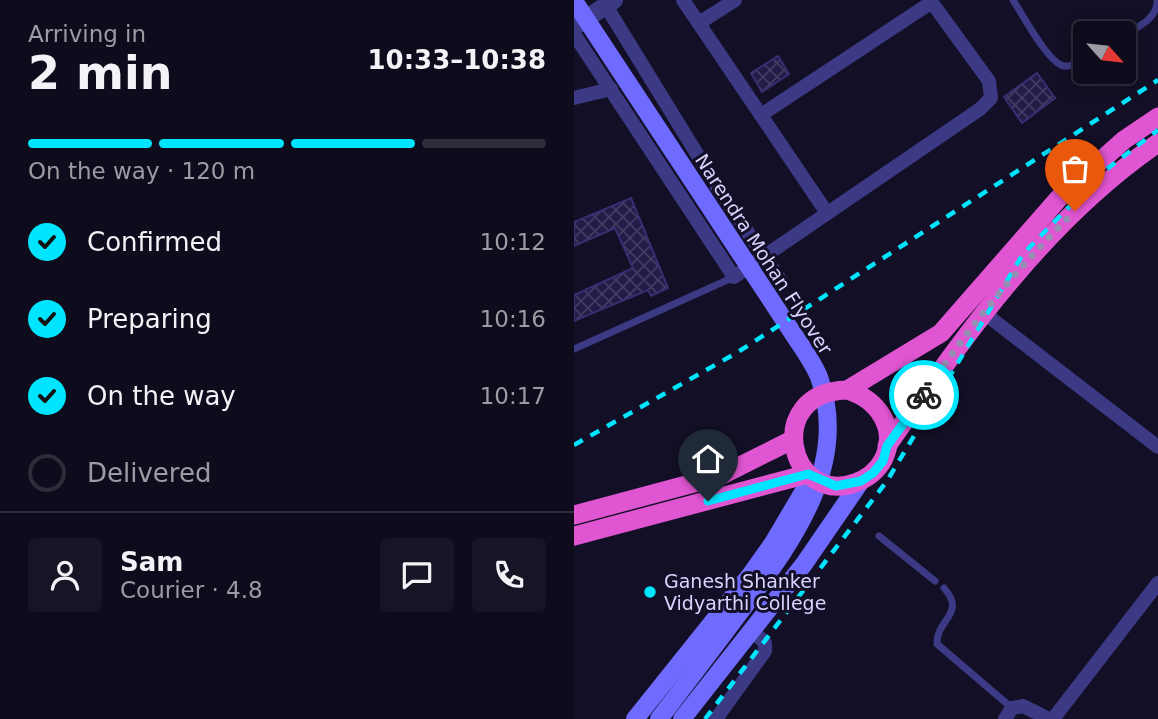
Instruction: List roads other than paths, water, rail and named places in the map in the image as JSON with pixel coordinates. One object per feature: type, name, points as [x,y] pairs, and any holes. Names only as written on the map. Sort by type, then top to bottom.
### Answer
[{"type":"highway","points":[[847,390],[941,333],[1059,198],[1124,140],[1158,117]]},
{"type":"highway","points":[[887,446],[888,431],[883,416],[861,395],[847,390],[833,391],[808,402],[799,413],[792,440],[800,464],[810,476],[836,486],[861,481],[873,473],[887,446],[984,313],[1044,242],[1091,196],[1158,143]]},
{"type":"highway","points":[[574,515],[720,476],[792,440]]},
{"type":"highway","points":[[574,536],[810,476]]},
{"type":"main road","name":"Narendra Mohan Flyover","points":[[574,3],[792,332],[819,377],[827,414],[825,456],[812,503],[791,543],[659,719]]},
{"type":"main road","points":[[635,719],[774,543],[810,476]]},
{"type":"main road","points":[[681,719],[804,564],[861,481]]},
{"type":"street","points":[[574,3],[581,0]]},
{"type":"street","points":[[684,0],[828,213]]},
{"type":"street","points":[[699,23],[735,0]]},
{"type":"street","points":[[574,34],[734,277],[980,109],[991,98],[989,81],[931,1],[761,114]]},
{"type":"street","points":[[574,27],[607,2],[721,193],[781,281]]},
{"type":"street","points":[[574,99],[611,89]]},
{"type":"street","points":[[984,313],[1158,447]]},
{"type":"street","points":[[1008,714],[1023,706],[1051,719],[1158,583]]},
{"type":"street","points":[[716,719],[765,651],[765,643],[751,629]]},
{"type":"lane","points":[[1013,0],[1051,58],[1063,66],[1073,65]]},
{"type":"lane","points":[[1136,28],[1151,19],[1158,7],[1157,0]]},
{"type":"lane","points":[[574,349],[734,277]]},
{"type":"lane","points":[[879,536],[935,581]]},
{"type":"lane","points":[[944,588],[953,598],[953,608],[937,635],[937,644],[1008,714]]},
{"type":"railway","points":[[574,445],[738,352],[1158,80]]},
{"type":"railway","points":[[705,719],[887,481],[1023,254],[1103,172],[1158,130]]},
{"type":"place","name":"Ganesh Shanker Vidyarthi College","points":[[650,592]]}]
